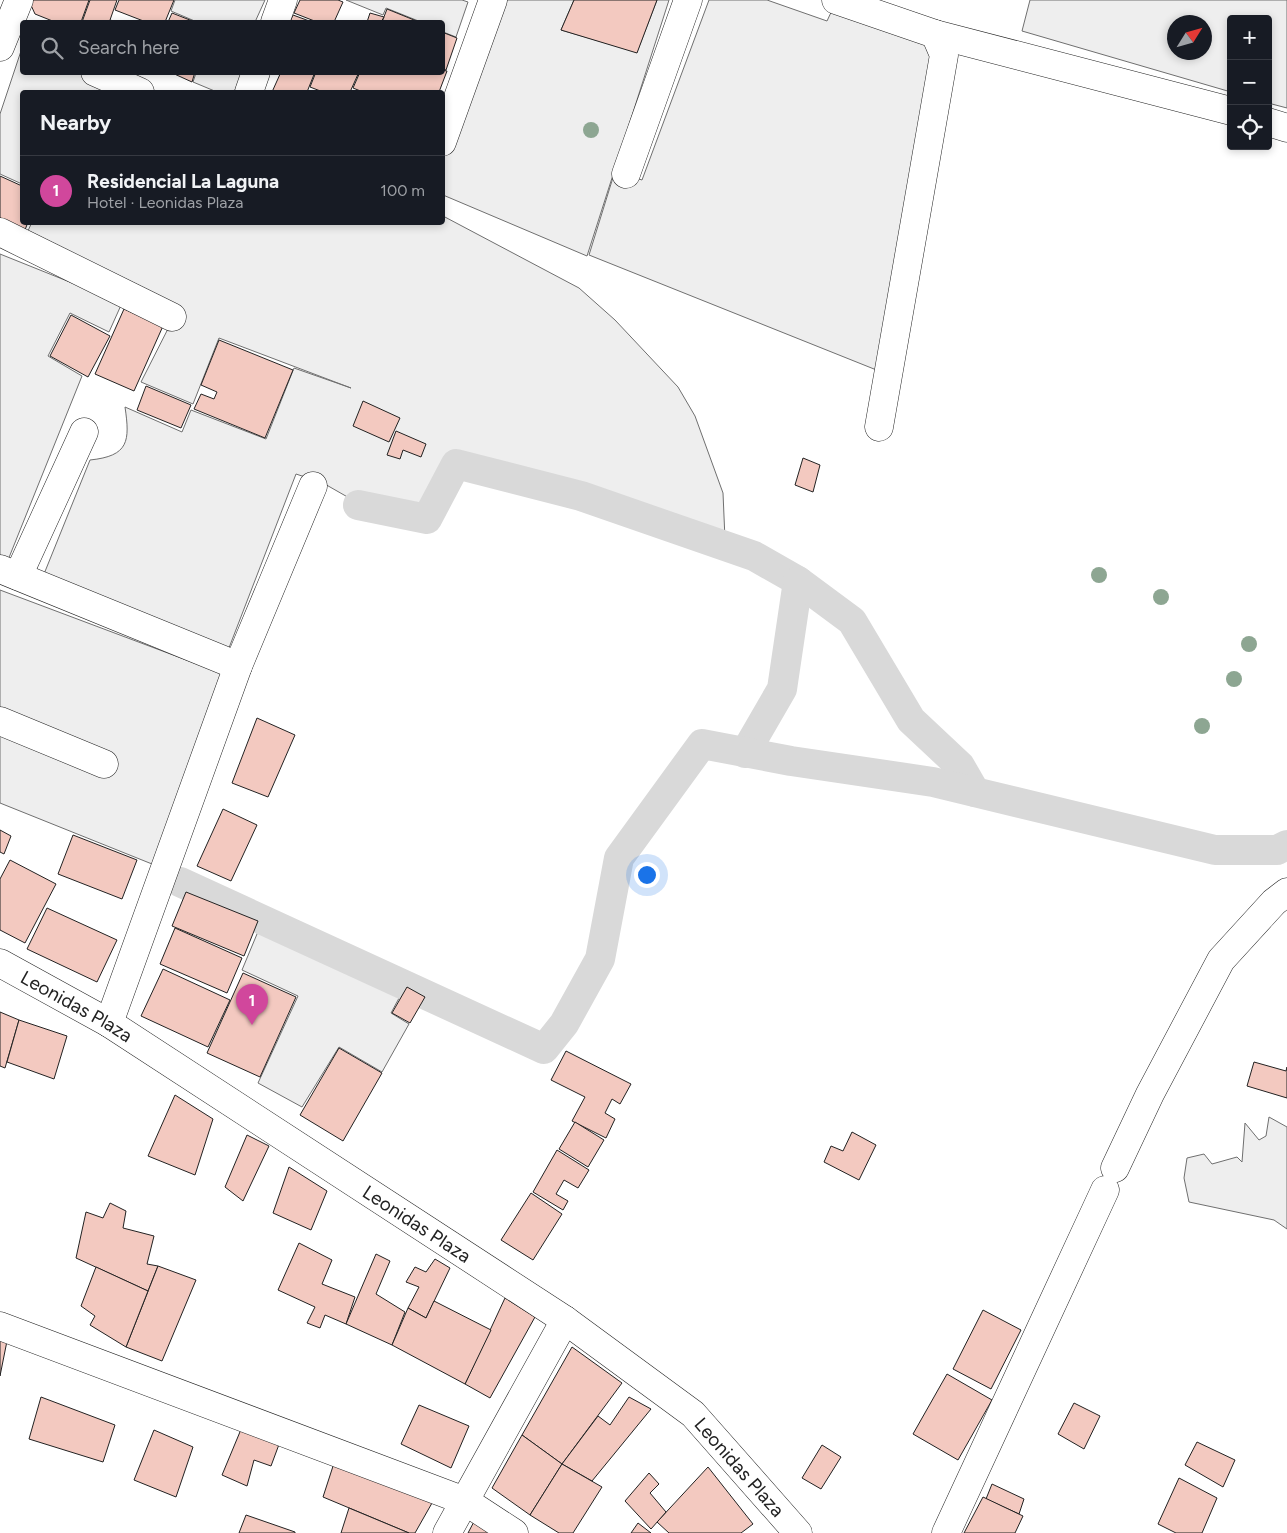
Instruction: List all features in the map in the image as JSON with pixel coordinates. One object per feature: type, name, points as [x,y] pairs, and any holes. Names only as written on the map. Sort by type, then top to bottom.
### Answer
[{"type":"street","points":[[10,40],[19,0]]},
{"type":"street","points":[[276,20],[283,0]]},
{"type":"street","points":[[445,134],[493,0]]},
{"type":"street","points":[[626,174],[688,0]]},
{"type":"street","points":[[836,0],[935,34],[1227,110]]},
{"type":"street","points":[[879,427],[944,55],[935,34]]},
{"type":"street","points":[[102,75],[136,90]]},
{"type":"street","points":[[250,90],[255,75]]},
{"type":"street","points":[[1272,123],[1287,128]]},
{"type":"street","points":[[0,232],[172,317]]},
{"type":"street","points":[[84,432],[9,573],[238,666]]},
{"type":"street","points":[[109,1023],[238,666],[313,486]]},
{"type":"street","points":[[0,721],[104,764]]},
{"type":"street","points":[[946,1533],[1150,1094],[1221,960],[1274,902],[1287,892]]},
{"type":"street","name":"Leonidas Plaza","points":[[0,963],[109,1023],[565,1320],[693,1414],[798,1533]]},
{"type":"street","points":[[447,1533],[565,1320]]},
{"type":"street","points":[[0,1326],[465,1501],[514,1533]]},
{"type":"shaded area","points":[[175,0],[265,0],[256,20],[192,20],[171,11]]},
{"type":"shaded area","points":[[346,0],[462,0],[468,2],[456,37],[445,33],[445,20],[416,20],[386,8],[383,15]]},
{"type":"shaded area","points":[[505,0],[574,0],[561,30],[637,52],[657,0],[669,0],[587,256],[445,196],[445,146]]},
{"type":"shaded area","points":[[709,0],[767,0],[827,21],[834,6],[931,37],[940,55],[884,373],[589,255],[615,171],[642,180]]},
{"type":"shaded area","points":[[1030,0],[1287,0],[1287,108],[1272,104],[1272,15],[1227,15],[1227,91],[1022,31]]},
{"type":"shaded area","points":[[20,54],[20,75],[90,75],[125,90],[20,90],[20,183],[0,174],[0,114]]},
{"type":"shaded area","points":[[195,75],[242,75],[235,90],[212,90],[193,82]]},
{"type":"shaded area","points":[[445,217],[579,288],[615,320],[678,387],[695,416],[723,493],[725,539],[721,542],[583,493],[455,462],[427,518],[358,503],[323,483],[296,474],[227,653],[44,574],[90,460],[113,455],[124,445],[127,429],[125,407],[182,432],[191,410],[266,439],[294,368],[351,388],[219,338],[193,404],[141,382],[176,313],[27,233],[31,225],[445,225]]},
{"type":"shaded area","points":[[0,254],[122,303],[109,332],[70,313],[48,356],[82,376],[8,560],[0,556]]},
{"type":"shaded area","points":[[0,590],[229,676],[157,866],[0,803]]},
{"type":"shaded area","points":[[262,922],[405,987],[391,1013],[409,1024],[382,1072],[339,1047],[302,1107],[258,1083],[298,996],[242,970]]},
{"type":"shaded area","points":[[1269,1117],[1287,1127],[1287,1229],[1274,1220],[1189,1202],[1184,1178],[1187,1158],[1204,1154],[1212,1164],[1237,1157],[1242,1162],[1245,1123],[1259,1140],[1266,1136]]},
{"type":"building","points":[[31,0],[89,0],[82,20],[50,20],[35,14],[30,3]]},
{"type":"building","points":[[90,0],[117,0],[110,20],[83,20]]},
{"type":"building","points":[[119,0],[174,0],[166,20],[141,20],[115,10]]},
{"type":"building","points":[[300,0],[338,0],[343,2],[335,20],[312,20],[294,13]]},
{"type":"building","points":[[574,0],[657,0],[637,53],[561,30]]},
{"type":"building","points":[[387,9],[414,20],[383,20]]},
{"type":"building","points":[[172,13],[190,20],[169,20]]},
{"type":"building","points":[[370,13],[384,17],[382,20],[368,20]]},
{"type":"building","points":[[293,15],[307,20],[291,20]]},
{"type":"building","points":[[445,33],[457,38],[445,70]]},
{"type":"building","points":[[445,71],[447,71],[440,90],[358,90],[353,88],[359,75],[445,75]]},
{"type":"building","points":[[177,75],[194,75],[192,82]]},
{"type":"building","points":[[280,75],[314,75],[308,90],[273,90]]},
{"type":"building","points":[[315,75],[358,75],[351,90],[318,90],[310,87]]},
{"type":"building","points":[[0,176],[20,185],[20,225],[27,225],[25,230],[0,218]]},
{"type":"building","points":[[124,309],[163,326],[134,391],[95,374]]},
{"type":"building","points":[[71,315],[110,336],[88,377],[50,356]]},
{"type":"building","points":[[219,340],[293,370],[265,438],[194,409],[201,394],[214,399],[217,392],[201,385]]},
{"type":"building","points":[[146,386],[191,405],[181,428],[137,410]]},
{"type":"building","points":[[363,401],[400,418],[389,442],[353,426]]},
{"type":"building","points":[[396,431],[426,444],[421,457],[403,450],[400,459],[387,455]]},
{"type":"building","points":[[803,458],[820,465],[813,492],[795,485]]},
{"type":"building","points":[[257,718],[295,735],[268,797],[232,783]]},
{"type":"building","points":[[223,809],[257,825],[231,881],[197,866]]},
{"type":"building","points":[[0,830],[11,836],[4,854],[0,852]]},
{"type":"building","points":[[73,835],[137,860],[122,899],[58,874]]},
{"type":"building","points":[[10,860],[56,884],[25,943],[0,930],[0,879]]},
{"type":"building","points":[[186,892],[258,921],[244,956],[172,926]]},
{"type":"building","points":[[47,908],[117,940],[97,982],[27,949]]},
{"type":"building","points":[[175,928],[242,958],[227,993],[160,964]]},
{"type":"building","points":[[163,969],[230,1000],[208,1047],[141,1016]]},
{"type":"building","points":[[243,973],[296,997],[260,1077],[207,1053]]},
{"type":"building","points":[[407,987],[425,997],[410,1023],[392,1013]]},
{"type":"building","points":[[0,1012],[19,1020],[5,1068],[0,1066]]},
{"type":"building","points":[[19,1020],[67,1036],[54,1079],[7,1062]]},
{"type":"building","points":[[339,1048],[382,1073],[343,1141],[300,1115]]},
{"type":"building","points":[[566,1051],[631,1084],[620,1104],[612,1099],[605,1113],[615,1119],[606,1138],[572,1121],[585,1097],[551,1080]]},
{"type":"building","points":[[1254,1062],[1286,1071],[1287,1067],[1287,1098],[1247,1086]]},
{"type":"building","points":[[175,1095],[213,1119],[195,1175],[148,1156]]},
{"type":"building","points":[[575,1122],[604,1140],[588,1167],[559,1149]]},
{"type":"building","points":[[852,1132],[876,1145],[859,1180],[824,1162],[831,1146],[843,1151]]},
{"type":"building","points":[[247,1135],[269,1146],[243,1201],[225,1187]]},
{"type":"building","points":[[557,1150],[589,1170],[578,1188],[564,1180],[556,1194],[568,1201],[563,1210],[533,1192]]},
{"type":"building","points":[[289,1167],[327,1191],[311,1230],[273,1213]]},
{"type":"building","points":[[531,1193],[562,1214],[533,1260],[501,1240]]},
{"type":"building","points":[[110,1203],[126,1211],[123,1228],[154,1236],[147,1264],[158,1266],[148,1291],[76,1258],[86,1212],[103,1218]]},
{"type":"building","points":[[299,1243],[332,1260],[322,1284],[355,1297],[346,1324],[325,1315],[320,1328],[307,1323],[315,1307],[278,1290]]},
{"type":"building","points":[[376,1254],[390,1261],[376,1294],[405,1312],[392,1345],[346,1324]]},
{"type":"building","points":[[435,1259],[450,1268],[426,1318],[408,1308],[419,1287],[406,1282],[415,1267],[426,1272]]},
{"type":"building","points":[[158,1266],[196,1280],[162,1361],[126,1347]]},
{"type":"building","points":[[96,1267],[148,1291],[126,1347],[90,1325],[95,1316],[81,1306]]},
{"type":"building","points":[[505,1298],[535,1317],[490,1398],[465,1384]]},
{"type":"building","points":[[434,1301],[491,1330],[465,1384],[392,1345],[408,1308],[426,1318]]},
{"type":"building","points":[[983,1310],[1021,1330],[991,1389],[953,1369]]},
{"type":"building","points":[[0,1338],[7,1341],[0,1376]]},
{"type":"building","points":[[572,1347],[622,1383],[562,1464],[522,1435]]},
{"type":"building","points":[[947,1374],[992,1400],[958,1460],[913,1434]]},
{"type":"building","points":[[41,1397],[115,1425],[103,1462],[29,1439]]},
{"type":"building","points":[[629,1397],[651,1409],[592,1481],[562,1464],[598,1416],[610,1425]]},
{"type":"building","points":[[1074,1403],[1100,1416],[1084,1449],[1058,1434]]},
{"type":"building","points":[[419,1405],[469,1426],[451,1468],[401,1444]]},
{"type":"building","points":[[242,1427],[281,1439],[271,1466],[254,1460],[247,1486],[222,1475]]},
{"type":"building","points":[[154,1430],[193,1447],[176,1497],[134,1480]]},
{"type":"building","points":[[522,1435],[562,1464],[530,1515],[492,1488]]},
{"type":"building","points":[[1197,1442],[1235,1460],[1223,1487],[1185,1465]]},
{"type":"building","points":[[822,1445],[841,1457],[821,1489],[802,1478]]},
{"type":"building","points":[[335,1460],[436,1496],[415,1533],[409,1533],[323,1497]]},
{"type":"building","points":[[562,1464],[602,1487],[573,1533],[559,1533],[530,1515]]},
{"type":"building","points":[[708,1467],[753,1524],[741,1533],[669,1533],[657,1522]]},
{"type":"building","points":[[649,1473],[659,1484],[650,1493],[666,1512],[651,1529],[625,1501]]},
{"type":"building","points":[[1179,1478],[1217,1498],[1202,1533],[1176,1533],[1158,1524]]},
{"type":"building","points":[[992,1484],[1024,1499],[1019,1514],[986,1499]]},
{"type":"building","points":[[983,1497],[1023,1516],[1015,1533],[964,1533]]},
{"type":"building","points":[[349,1508],[409,1533],[341,1533]]},
{"type":"building","points":[[246,1515],[295,1532],[295,1533],[239,1533]]},
{"type":"building","points":[[477,1516],[502,1533],[468,1533]]},
{"type":"building","points":[[638,1523],[651,1533],[631,1533]]},
{"type":"waterway","points":[[358,505],[427,519],[456,464],[581,496],[754,556],[798,581],[782,689],[745,753]]},
{"type":"waterway","points":[[798,581],[852,621],[911,720],[960,766],[975,792]]},
{"type":"waterway","points":[[180,882],[544,1049],[564,1024],[600,959],[619,858],[702,744],[791,761],[933,782],[1215,850],[1277,850],[1287,845]]},
{"type":"place","name":"Residencial La Laguna","points":[[252,1025]]}]
